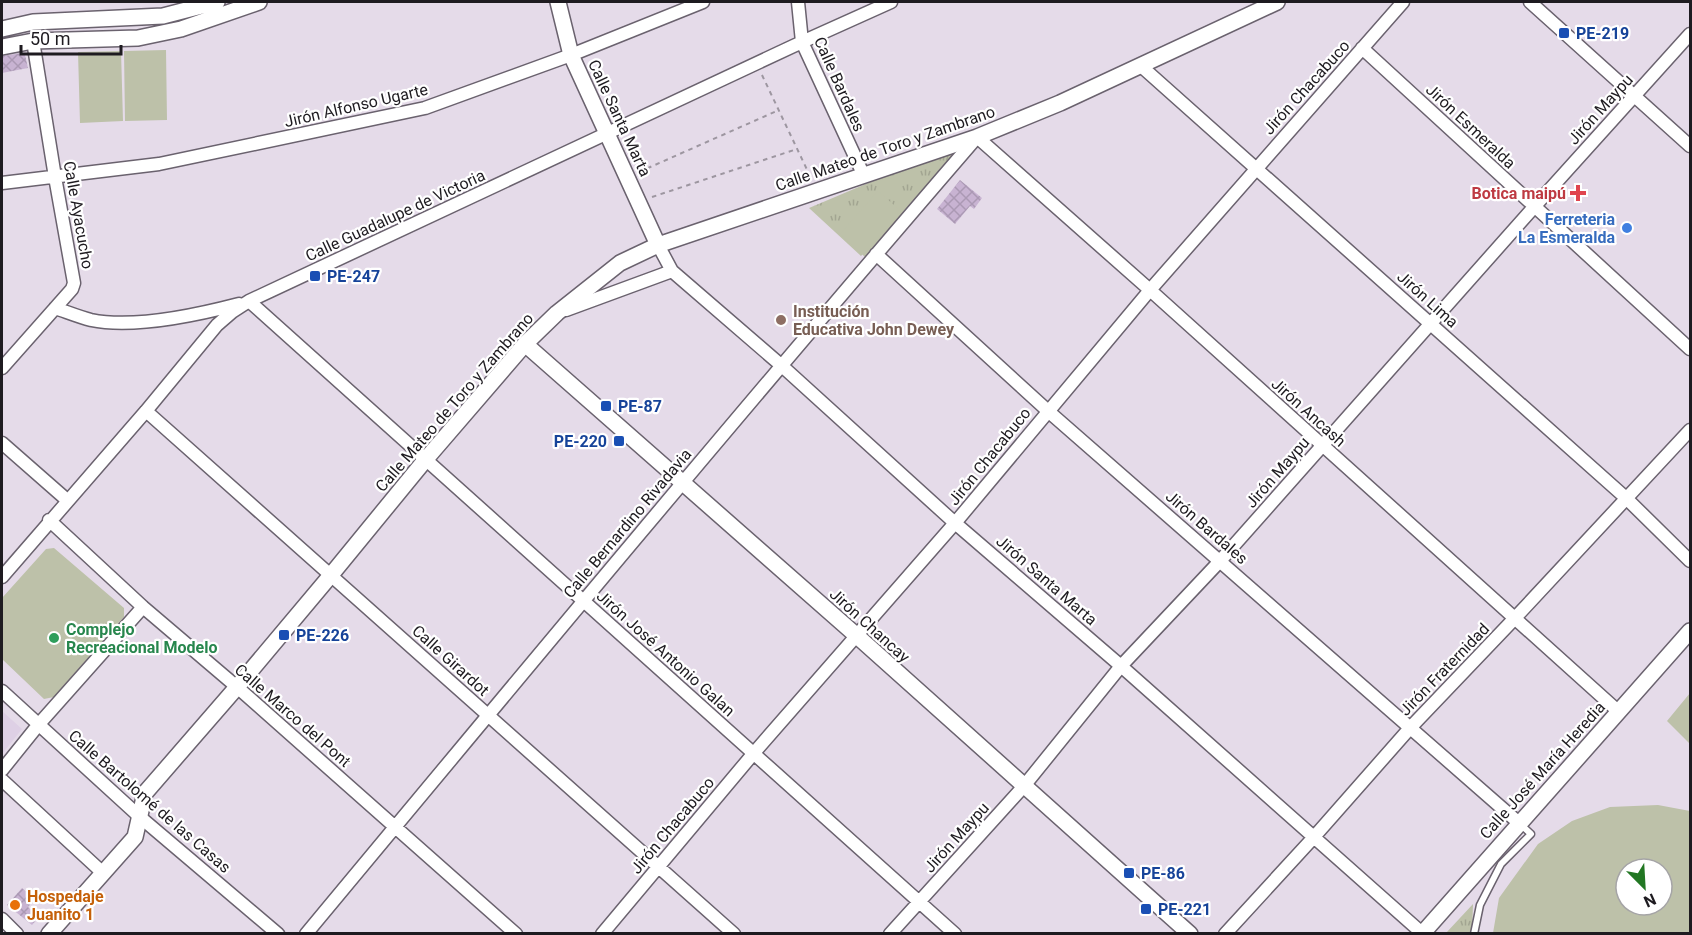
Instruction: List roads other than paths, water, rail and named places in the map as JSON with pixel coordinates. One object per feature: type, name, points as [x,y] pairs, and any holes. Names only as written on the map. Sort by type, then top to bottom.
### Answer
[{"type":"street","points":[[2,29],[33,21],[163,16],[218,2]]},
{"type":"street","points":[[2,47],[33,41],[138,38],[181,29],[259,2]]},
{"type":"street","name":"Calle Santa Marta","points":[[558,2],[571,55],[658,245]]},
{"type":"street","name":"Jirón Alfonso Ugarte","points":[[2,183],[159,164],[424,108],[571,55],[703,2]]},
{"type":"street","name":"Calle Bardales","points":[[798,2],[802,42],[864,176]]},
{"type":"street","name":"Calle Guadalupe de Victoria","points":[[2,577],[49,520],[146,411],[217,325],[231,312],[249,301],[891,2]]},
{"type":"street","name":"Calle Mateo de Toro y Zambrano","points":[[49,933],[135,837],[145,793],[332,575],[426,459],[525,344],[557,313],[620,263],[658,245],[977,137],[1060,103],[1277,2]]},
{"type":"street","name":"Jirón Chacabuco","points":[[602,933],[753,754],[955,523],[1150,290],[1403,2]]},
{"type":"street","points":[[1530,2],[1690,146]]},
{"type":"street","name":"Jirón Maypu","points":[[890,933],[1024,786],[1121,666],[1221,561],[1690,34]]},
{"type":"street","name":"Calle Ayacucho","points":[[2,368],[75,283],[33,41]]},
{"type":"street","name":"Jirón Esmeralda","points":[[1362,48],[1690,349]]},
{"type":"street","name":"Jirón Lima","points":[[1141,66],[1626,498],[1690,561]]},
{"type":"street","name":"Calle Bernardino Rivadavia","points":[[306,933],[583,600],[977,137]]},
{"type":"street","name":"Jirón Ancash","points":[[977,137],[1619,712]]},
{"type":"street","name":"Jirón Santa Marta","points":[[658,245],[672,271],[1422,933]]},
{"type":"street","name":"Jirón Bardales","points":[[876,254],[1047,411],[1519,823]]},
{"type":"street","points":[[557,313],[672,271]]},
{"type":"street","points":[[55,308],[90,320],[116,323],[180,317],[249,301]]},
{"type":"street","name":"Jirón José Antonio Galan","points":[[249,301],[955,933]]},
{"type":"street","points":[[210,311],[217,325]]},
{"type":"street","name":"Jirón Chancay","points":[[525,344],[1190,933]]},
{"type":"street","name":"Calle Girardot","points":[[146,411],[734,933]]},
{"type":"street","name":"Jirón Fraternidad","points":[[1225,933],[1410,728],[1690,430]]},
{"type":"street","points":[[2,443],[67,500]]},
{"type":"street","name":"Calle Marco del Pont","points":[[49,520],[143,607],[516,933]]},
{"type":"street","points":[[2,770],[39,724],[143,607]]},
{"type":"street","name":"Calle José María Heredia","points":[[1422,933],[1690,631]]},
{"type":"street","name":"Calle Bartolomé de las Casas","points":[[2,691],[140,817],[278,933]]},
{"type":"street","points":[[2,780],[103,873]]},
{"type":"street","points":[[2,919],[17,933]]},
{"type":"lane","points":[[1474,933],[1480,905],[1502,864],[1531,834],[1519,823]]},
{"type":"place","name":"PE-219","points":[[1564,33]]},
{"type":"place","name":"Botica maipú","points":[[1578,193]]},
{"type":"place","name":"Ferreteria La Esmeralda","points":[[1627,228]]},
{"type":"place","name":"PE-247","points":[[315,276]]},
{"type":"place","name":"Institución Educativa John Dewey","points":[[781,320]]},
{"type":"place","name":"PE-87","points":[[606,406]]},
{"type":"place","name":"PE-220","points":[[619,441]]},
{"type":"place","name":"PE-226","points":[[284,635]]},
{"type":"place","name":"Complejo Recreacional Modelo","points":[[54,638]]},
{"type":"place","name":"PE-86","points":[[1129,873]]},
{"type":"place","name":"Hospedaje Juanito 1","points":[[15,905]]},
{"type":"place","name":"PE-221","points":[[1146,909]]}]
